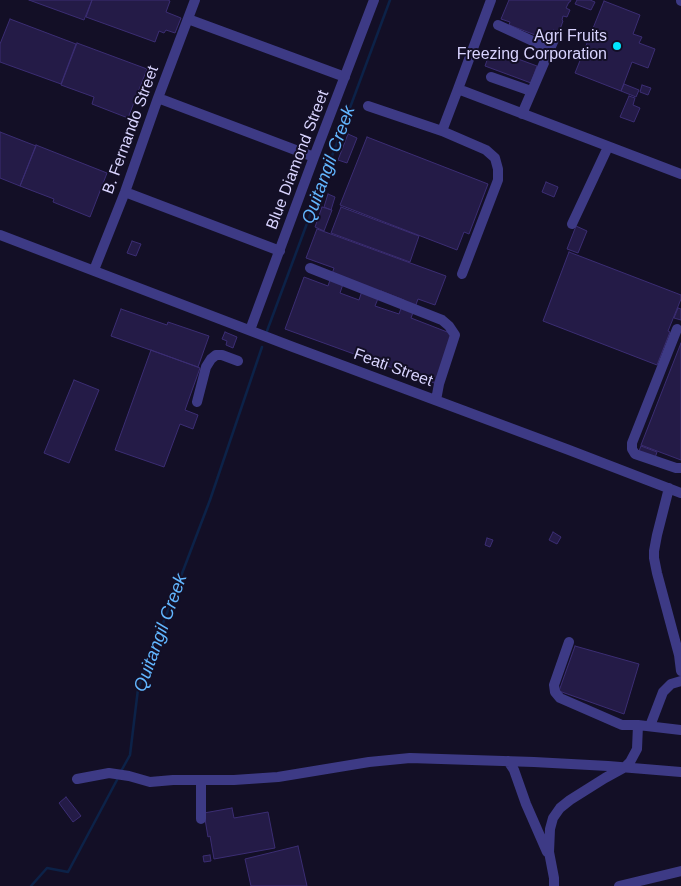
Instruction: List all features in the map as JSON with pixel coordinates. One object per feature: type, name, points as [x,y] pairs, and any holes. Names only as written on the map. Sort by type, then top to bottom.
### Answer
[{"type":"street","name":"B. Fernando Street","points":[[94,270],[125,192],[195,0]]},
{"type":"street","name":"Blue Diamond Street","points":[[250,330],[374,0]]},
{"type":"street","points":[[442,131],[491,0]]},
{"type":"street","points":[[188,19],[346,77]]},
{"type":"street","points":[[498,25],[550,49]]},
{"type":"street","points":[[522,114],[556,35]]},
{"type":"street","points":[[491,77],[531,91]]},
{"type":"street","points":[[458,89],[681,174]]},
{"type":"street","points":[[158,98],[314,157]]},
{"type":"street","points":[[368,106],[442,131],[486,150],[495,158],[498,180],[462,274]]},
{"type":"street","points":[[572,224],[608,147]]},
{"type":"street","points":[[125,192],[280,251]]},
{"type":"street","name":"Feati Street","points":[[0,235],[681,492]]},
{"type":"street","points":[[310,268],[442,320],[449,326],[455,335],[439,384],[436,400]]},
{"type":"street","points":[[677,329],[632,443],[632,450],[635,454],[681,468]]},
{"type":"street","points":[[197,402],[206,367],[211,359],[216,355],[238,361]]},
{"type":"street","points":[[668,488],[657,535],[654,558],[679,655],[681,671]]},
{"type":"street","points":[[569,642],[554,685],[557,695],[617,723],[681,730]]},
{"type":"street","points":[[650,726],[663,692],[671,684],[681,681]]},
{"type":"street","points":[[549,858],[550,828],[553,818],[560,808],[570,800],[625,767],[630,762],[636,754],[638,725]]},
{"type":"street","points":[[77,779],[103,773],[129,776],[150,782],[234,780],[278,777],[369,762],[410,758],[625,767],[681,772]]},
{"type":"street","points":[[508,762],[514,770],[549,858],[554,886]]},
{"type":"street","points":[[201,780],[201,819]]},
{"type":"street","points":[[619,886],[660,881],[681,871]]},
{"type":"building","points":[[29,0],[92,0],[84,20]]},
{"type":"building","points":[[92,0],[168,0],[170,1],[166,12],[181,18],[175,33],[166,30],[164,33],[159,31],[155,42],[86,17]]},
{"type":"building","points":[[509,0],[571,0],[566,8],[570,10],[567,17],[563,16],[559,32],[553,30],[550,38],[540,33],[538,36],[509,25],[510,22],[501,19]]},
{"type":"building","points":[[577,0],[595,2],[591,10],[575,4]]},
{"type":"building","name":"Agri Fruits Freezing Corporation","points":[[604,1],[640,15],[633,34],[642,37],[639,43],[655,49],[648,68],[632,62],[621,91],[575,73]]},
{"type":"building","points":[[10,19],[76,44],[61,84],[0,62],[0,44]]},
{"type":"building","points":[[77,43],[147,69],[128,118],[92,104],[94,97],[61,85]]},
{"type":"building","points":[[491,49],[537,66],[531,83],[485,66]]},
{"type":"building","points":[[624,84],[639,90],[636,97],[621,91]]},
{"type":"building","points":[[642,85],[651,88],[648,95],[640,92]]},
{"type":"building","points":[[629,96],[635,98],[633,105],[640,108],[634,122],[620,117]]},
{"type":"building","points":[[0,132],[36,146],[20,186],[0,178]]},
{"type":"building","points":[[348,134],[357,138],[347,163],[338,160]]},
{"type":"building","points":[[367,137],[488,184],[469,234],[464,232],[457,250],[340,205]]},
{"type":"building","points":[[36,145],[107,173],[90,217],[53,202],[54,199],[20,186]]},
{"type":"building","points":[[546,182],[558,187],[554,197],[542,192]]},
{"type":"building","points":[[328,194],[335,197],[331,210],[324,207]]},
{"type":"building","points":[[322,207],[332,210],[324,231],[315,227]]},
{"type":"building","points":[[341,207],[419,236],[410,262],[331,233]]},
{"type":"building","points":[[576,226],[587,231],[578,253],[567,249]]},
{"type":"building","points":[[317,229],[446,276],[435,305],[418,299],[411,318],[455,335],[437,384],[285,329],[304,277],[328,286],[334,268],[306,258]],"holes":[[[345,278],[364,285],[359,300],[340,293]],[[381,291],[404,300],[399,314],[375,306]]]},
{"type":"building","points":[[132,241],[141,244],[136,256],[127,253]]},
{"type":"building","points":[[569,252],[681,295],[668,331],[670,332],[657,365],[543,321]]},
{"type":"building","points":[[678,308],[681,309],[681,320],[674,318]]},
{"type":"building","points":[[121,309],[167,325],[168,322],[209,336],[198,367],[111,336]]},
{"type":"building","points":[[225,332],[237,337],[233,348],[226,345],[227,341],[222,339]]},
{"type":"building","points":[[681,343],[681,460],[641,445]]},
{"type":"building","points":[[151,350],[200,368],[185,410],[198,415],[193,429],[180,424],[164,467],[115,450]]},
{"type":"building","points":[[74,380],[99,390],[69,463],[44,453]]},
{"type":"building","points":[[641,446],[657,452],[655,458],[639,451]]},
{"type":"building","points":[[553,532],[561,537],[557,544],[549,540]]},
{"type":"building","points":[[487,538],[493,540],[490,547],[485,545]]},
{"type":"building","points":[[575,646],[639,664],[624,714],[559,691]]},
{"type":"building","points":[[66,797],[81,816],[73,822],[59,803]]},
{"type":"building","points":[[232,808],[234,818],[268,812],[275,848],[214,859],[204,813]]},
{"type":"building","points":[[298,846],[307,886],[251,886],[245,859]]},
{"type":"building","points":[[210,855],[211,861],[204,862],[203,856]]},
{"type":"waterway","name":"Quitangil Creek","points":[[267,331],[390,0]]},
{"type":"waterway","name":"Quitangil Creek","points":[[120,773],[130,755],[138,689],[210,500],[262,347]]},
{"type":"waterway","name":"Quitangil Creek","points":[[31,886],[47,868],[68,872],[118,778]]},
{"type":"place","name":"Agri Fruits Freezing Corporation","points":[[617,46]]}]
